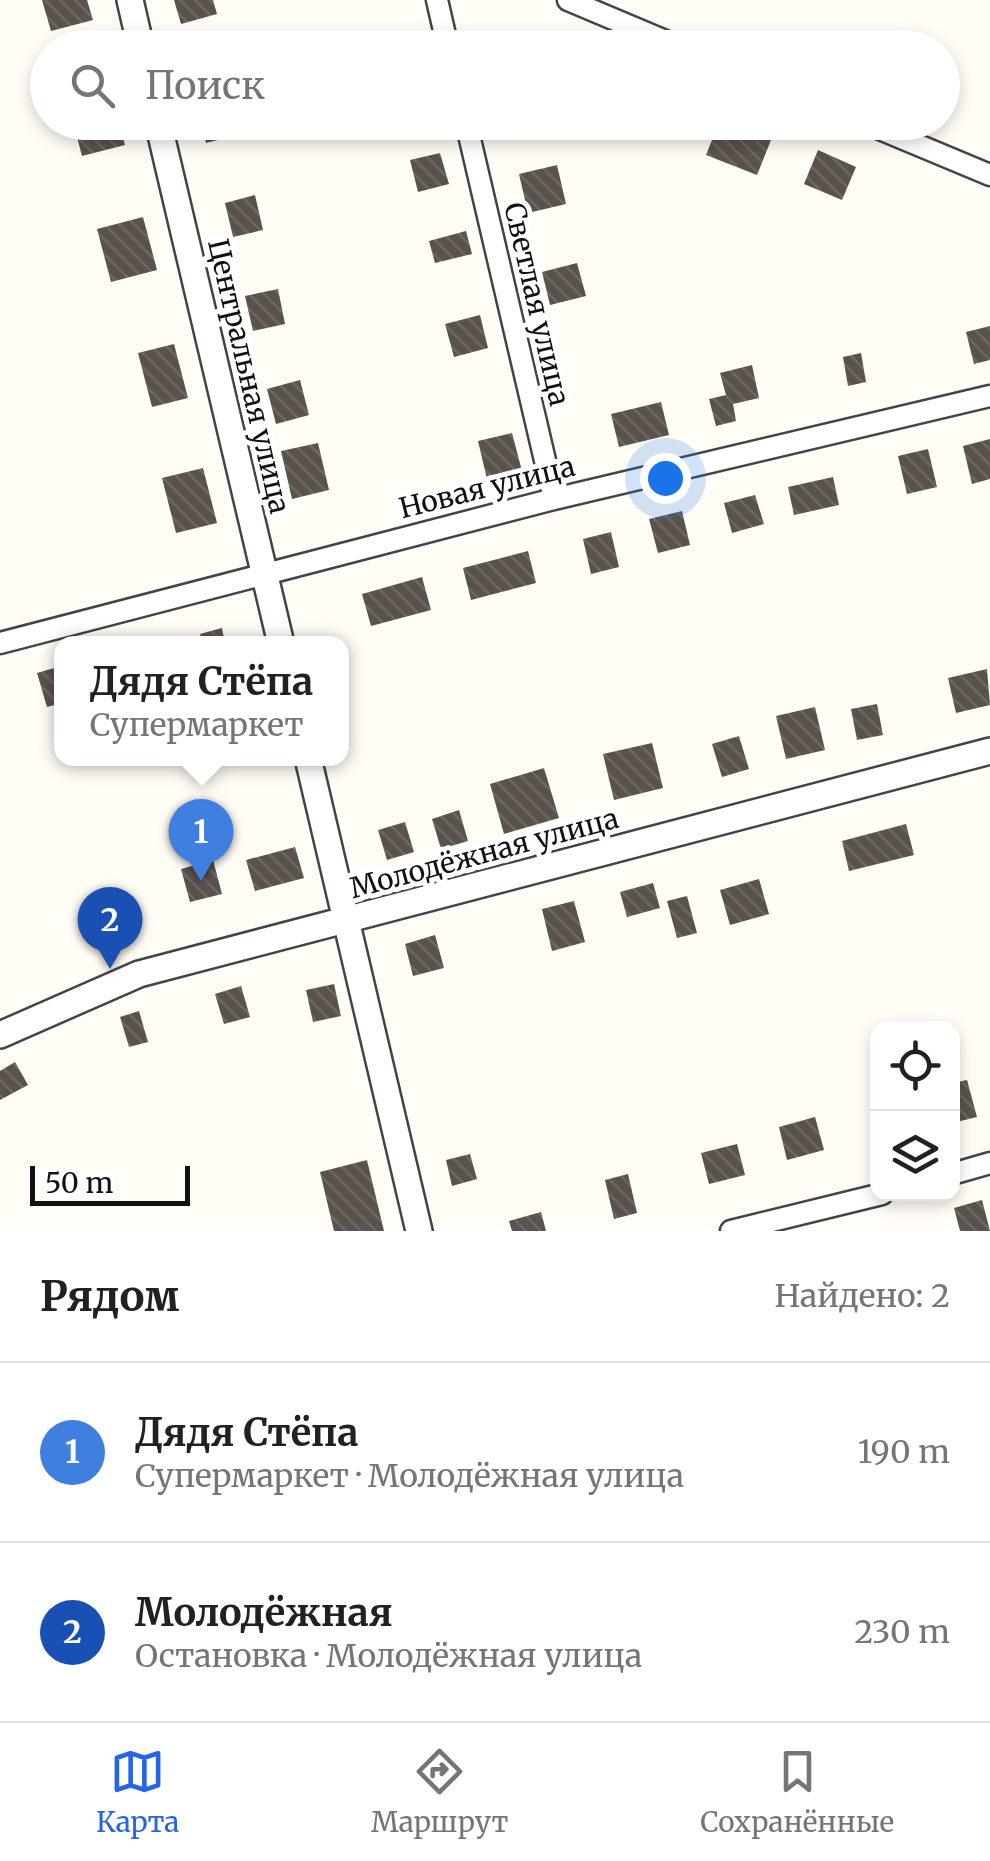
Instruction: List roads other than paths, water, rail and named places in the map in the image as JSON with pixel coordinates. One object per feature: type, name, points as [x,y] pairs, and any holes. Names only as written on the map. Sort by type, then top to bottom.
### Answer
[{"type":"street","points":[[130,0],[137,30]]},
{"type":"street","points":[[437,0],[444,30]]},
{"type":"street","points":[[568,0],[639,30]]},
{"type":"street","name":"Центральная улица","points":[[162,140],[279,636]]},
{"type":"street","name":"Светлая улица","points":[[470,140],[554,499]]},
{"type":"street","points":[[906,140],[990,175]]},
{"type":"street","name":"Новая улица","points":[[0,643],[264,571],[990,396]]},
{"type":"street","name":"Молодёжная улица","points":[[0,1035],[139,974],[990,751]]},
{"type":"street","points":[[310,766],[418,1231]]},
{"type":"street","points":[[960,1172],[990,1163]]},
{"type":"street","points":[[731,1231],[815,1222],[870,1199]]},
{"type":"place","name":"Дядя Стёпа","points":[[201,881]]},
{"type":"place","name":"Молодёжная","points":[[110,969]]}]
